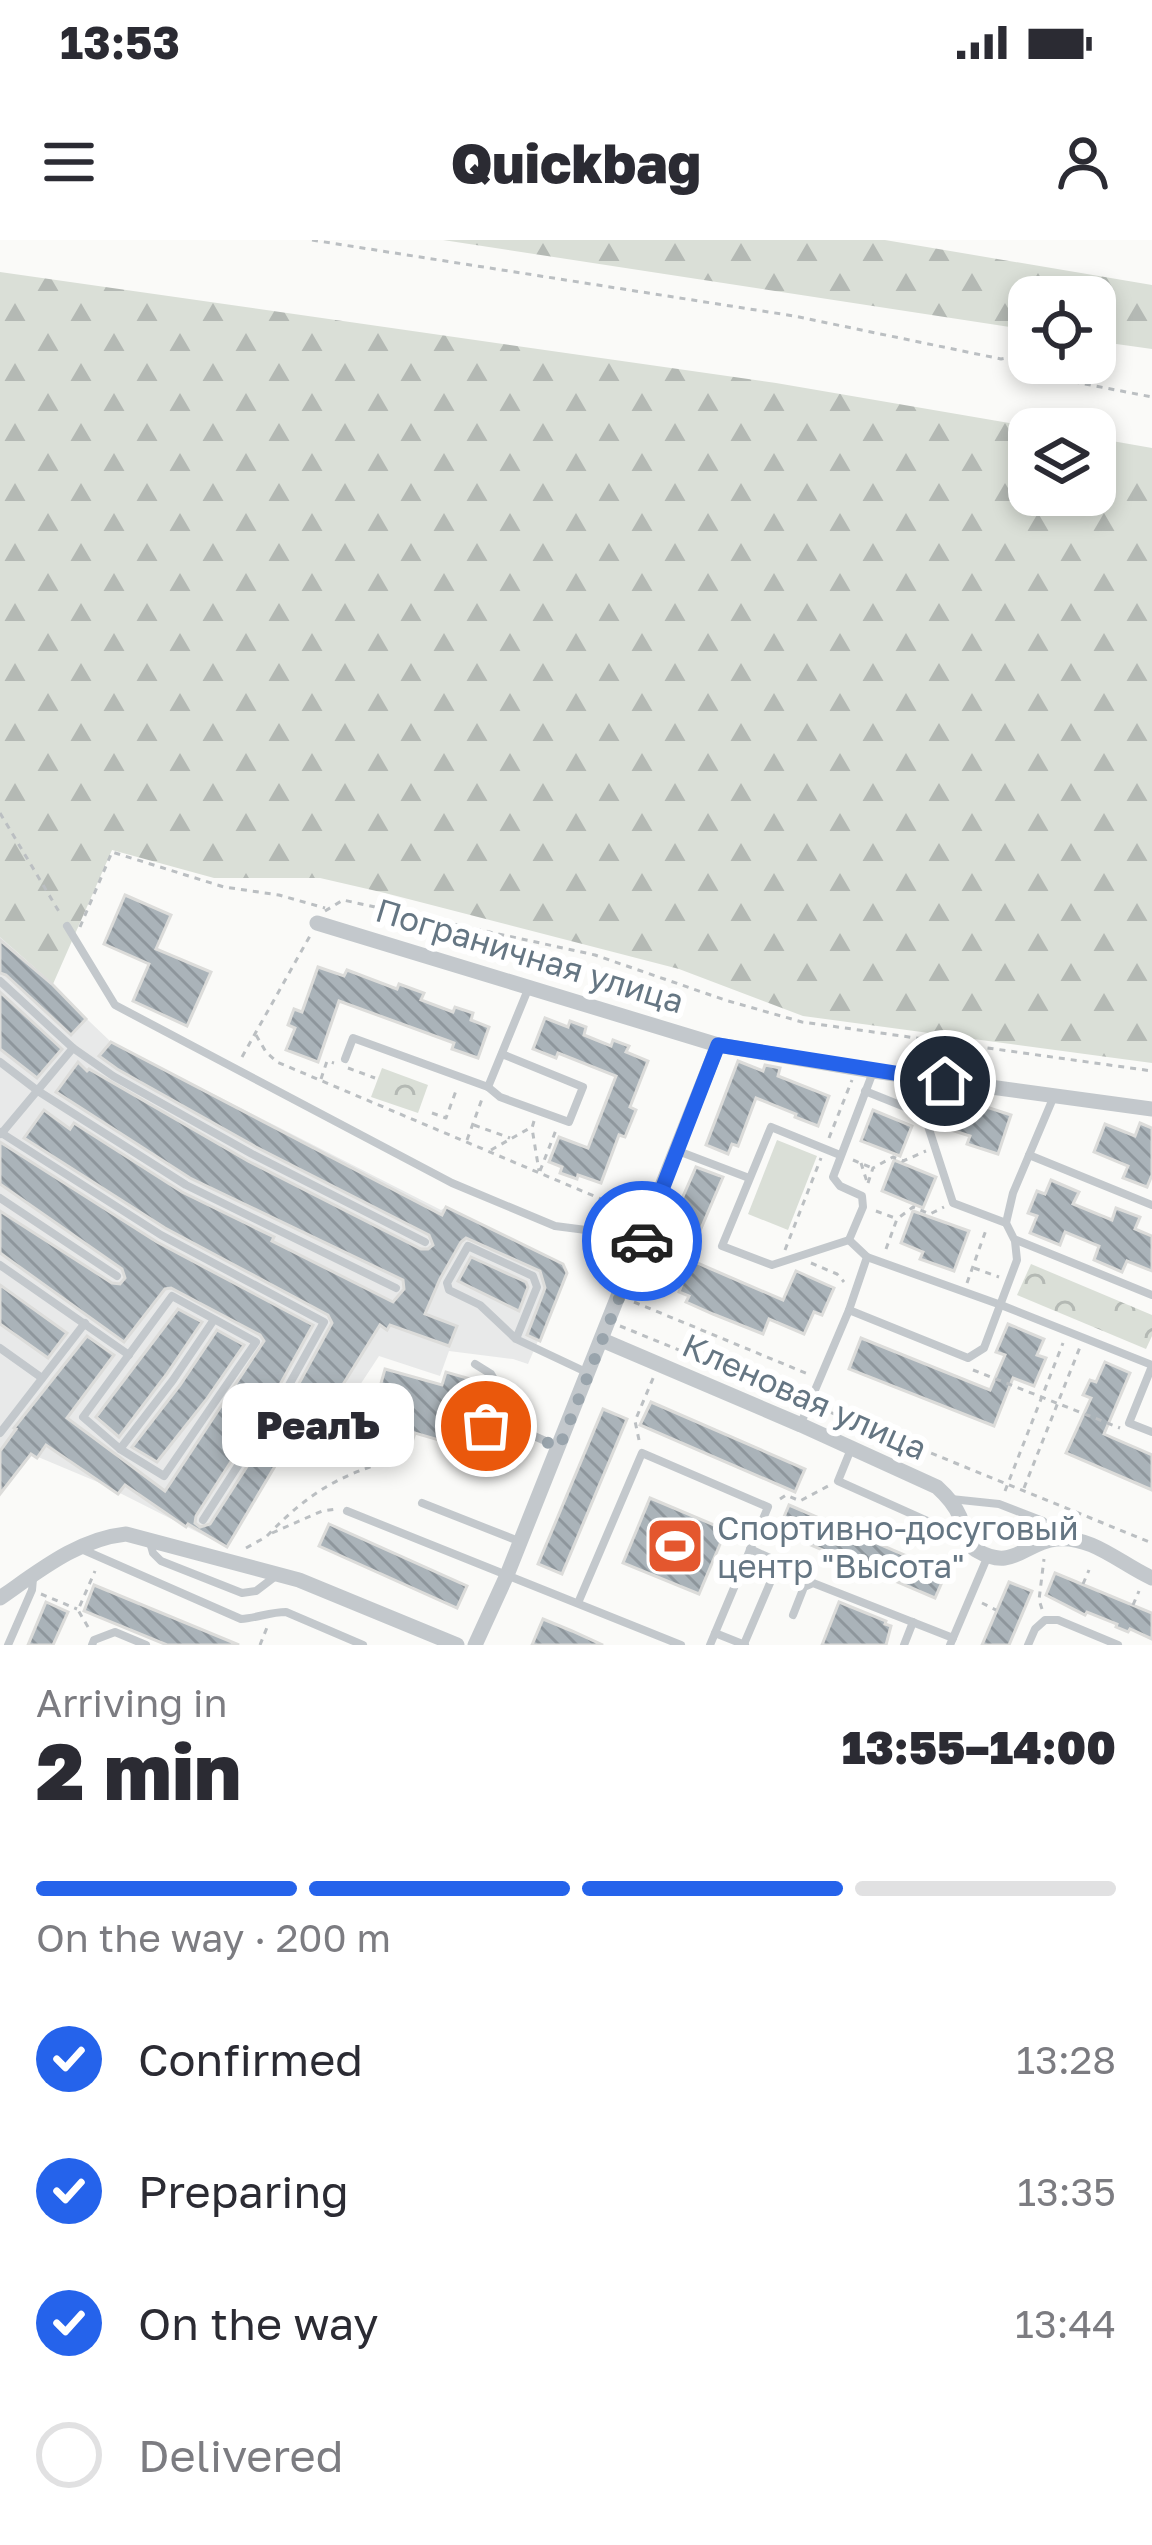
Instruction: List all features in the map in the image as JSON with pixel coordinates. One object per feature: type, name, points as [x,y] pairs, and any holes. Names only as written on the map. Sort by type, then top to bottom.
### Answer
[{"type":"street","name":"Пограничная улица","points":[[322,916],[718,1045],[1152,1109]]},
{"type":"street","points":[[475,1645],[521,1542],[718,1045]]},
{"type":"street","name":"Кленовая улица","points":[[602,1340],[937,1487],[960,1516],[965,1539]]},
{"type":"street","points":[[0,1598],[33,1583],[77,1548],[104,1536],[126,1534],[299,1580],[458,1645]]},
{"type":"street","points":[[965,1539],[974,1549],[1000,1559],[1059,1538],[1080,1541],[1152,1578]]},
{"type":"lane","points":[[67,926],[115,1005],[452,1183],[555,1226],[603,1227],[642,1240]]},
{"type":"lane","points":[[0,981],[73,1048],[113,1076],[425,1243]]},
{"type":"lane","points":[[488,1087],[529,986]]},
{"type":"lane","points":[[345,1059],[352,1038],[569,1122],[583,1087],[501,1054]]},
{"type":"lane","points":[[73,1048],[0,1133],[160,1235],[324,1322],[203,1520]]},
{"type":"lane","points":[[0,1062],[186,1185],[395,1288]]},
{"type":"lane","points":[[849,1240],[863,1201],[833,1177],[865,1091],[865,1069]]},
{"type":"lane","points":[[865,1091],[915,1111],[928,1126],[953,1203],[1006,1223]]},
{"type":"lane","points":[[850,1305],[968,1358],[984,1348],[1017,1260],[1006,1223],[1013,1193],[1054,1096]]},
{"type":"lane","points":[[840,1155],[771,1127],[722,1246],[772,1265],[849,1240]]},
{"type":"lane","points":[[678,1151],[750,1178]]},
{"type":"lane","points":[[1029,1155],[1152,1205]]},
{"type":"lane","points":[[0,1198],[117,1276]]},
{"type":"lane","points":[[1014,1239],[1152,1294]]},
{"type":"lane","points":[[849,1240],[867,1257],[1068,1330],[1152,1366],[1129,1423],[1152,1432]]},
{"type":"lane","points":[[516,1339],[537,1281],[468,1246],[447,1287],[480,1306],[516,1339],[588,1374]]},
{"type":"lane","points":[[801,1425],[867,1257]]},
{"type":"lane","points":[[0,1265],[129,1354]]},
{"type":"lane","points":[[172,1296],[213,1321],[256,1342],[164,1476],[83,1417],[172,1296]]},
{"type":"lane","points":[[120,1448],[213,1321]]},
{"type":"lane","points":[[0,1432],[86,1323]]},
{"type":"lane","points":[[0,1348],[42,1378]]},
{"type":"lane","points":[[475,1364],[491,1374],[525,1432]]},
{"type":"lane","points":[[486,1426],[525,1432],[559,1448]]},
{"type":"lane","points":[[852,1447],[838,1481],[965,1539]]},
{"type":"lane","points":[[578,1604],[642,1453],[768,1507],[710,1645]]},
{"type":"lane","points":[[950,1498],[999,1504],[1043,1521],[1059,1538]]},
{"type":"lane","points":[[422,1503],[521,1542]]},
{"type":"lane","points":[[347,1511],[681,1645]]},
{"type":"lane","points":[[148,1538],[161,1561],[242,1593],[256,1591],[278,1575]]},
{"type":"lane","points":[[77,1548],[241,1618],[286,1612],[363,1645]]},
{"type":"lane","points":[[715,1633],[745,1645],[779,1562],[750,1550]]},
{"type":"lane","points":[[793,1616],[804,1587],[813,1583],[951,1641],[988,1555]]},
{"type":"lane","points":[[8,1645],[33,1583]]},
{"type":"lane","points":[[1028,1645],[1045,1620],[1058,1620],[1118,1645]]},
{"type":"lane","points":[[904,1645],[913,1622]]},
{"type":"lane","points":[[93,1642],[116,1631],[146,1645]]},
{"type":"path","points":[[312,240],[794,316],[1008,358]]},
{"type":"path","points":[[1085,384],[1152,397]]},
{"type":"path","points":[[0,813],[67,926]]},
{"type":"path","points":[[75,939],[112,852],[224,887],[280,895],[322,916]]},
{"type":"path","points":[[237,1067],[322,916],[344,900],[595,956],[802,1022],[1152,1071]]},
{"type":"path","points":[[255,1034],[277,1062],[620,1207]]},
{"type":"path","points":[[320,1080],[327,1060]]},
{"type":"path","points":[[780,1263],[825,1148],[865,1069]]},
{"type":"path","points":[[441,1131],[461,1077]]},
{"type":"path","points":[[928,1126],[945,1081]]},
{"type":"path","points":[[466,1142],[488,1087]]},
{"type":"path","points":[[432,1113],[446,1118]]},
{"type":"path","points":[[539,1173],[560,1119]]},
{"type":"path","points":[[472,1124],[512,1138]]},
{"type":"path","points":[[488,1151],[532,1127],[539,1173]]},
{"type":"path","points":[[897,1219],[863,1201],[874,1168],[893,1157],[903,1161],[934,1148]]},
{"type":"path","points":[[840,1155],[874,1168]]},
{"type":"path","points":[[861,1163],[867,1184]]},
{"type":"path","points":[[880,1262],[897,1219],[913,1207],[930,1214],[953,1203]]},
{"type":"path","points":[[963,1292],[991,1218]]},
{"type":"path","points":[[797,1257],[837,1274],[848,1286],[850,1305]]},
{"type":"path","points":[[973,1267],[1010,1281]]},
{"type":"path","points":[[620,1297],[820,1380]]},
{"type":"path","points":[[609,1322],[1152,1543]]},
{"type":"path","points":[[1007,1484],[1068,1330]]},
{"type":"path","points":[[1023,1490],[1084,1337]]},
{"type":"path","points":[[968,1358],[972,1370],[1118,1429],[1129,1423]]},
{"type":"path","points":[[642,1453],[635,1421],[659,1365]]},
{"type":"path","points":[[267,1536],[325,1485],[398,1459]]},
{"type":"path","points":[[768,1507],[786,1496],[800,1502],[838,1481]]},
{"type":"path","points":[[234,1555],[322,1511],[347,1511]]},
{"type":"path","points":[[1045,1552],[1039,1600],[1045,1620]]},
{"type":"path","points":[[78,1610],[101,1558]]},
{"type":"path","points":[[1083,1585],[1089,1570]]},
{"type":"path","points":[[33,1583],[78,1610],[93,1642]]},
{"type":"path","points":[[1133,1605],[1139,1591]]},
{"type":"path","points":[[969,1598],[997,1610]]},
{"type":"path","points":[[260,1645],[274,1612]]},
{"type":"shaded area","points":[[0,936],[111,1042],[441,1210],[446,1207],[567,1273],[528,1364],[449,1351],[440,1376],[379,1356],[341,1414],[302,1415],[227,1547],[31,1454],[0,1494]]},
{"type":"green space","points":[[443,240],[885,240],[1099,276],[1008,276],[1008,327]]},
{"type":"green space","points":[[0,272],[776,383],[1008,423],[1008,516],[1116,516],[1116,442],[1152,448],[1152,1063],[803,1016],[679,969],[385,893],[320,878],[214,878],[112,850],[53,984],[0,937]]},
{"type":"green space","points":[[1116,279],[1152,285],[1152,349],[1116,344]]},
{"type":"green space","points":[[382,1068],[428,1085],[418,1113],[371,1097]]},
{"type":"green space","points":[[777,1140],[817,1156],[788,1230],[748,1214]]},
{"type":"green space","points":[[1031,1264],[1152,1315],[1152,1336],[1146,1349],[1017,1295]]},
{"type":"building","points":[[125,895],[171,915],[156,949],[211,972],[187,1026],[133,1001],[149,964],[104,944]]},
{"type":"building","points":[[0,940],[86,1019],[71,1035],[0,973]]},
{"type":"building","points":[[318,967],[344,976],[347,970],[397,989],[399,984],[424,993],[421,1000],[453,1012],[455,1007],[473,1013],[471,1020],[489,1027],[478,1058],[452,1049],[454,1043],[339,1001],[318,1062],[286,1050],[295,1028],[288,1025],[294,1009],[302,1012]]},
{"type":"building","points":[[0,992],[62,1049],[37,1078],[0,1049]]},
{"type":"building","points":[[545,1018],[568,1027],[570,1021],[586,1027],[584,1035],[611,1046],[613,1040],[629,1046],[626,1052],[648,1061],[630,1107],[636,1110],[625,1137],[619,1135],[601,1183],[560,1173],[562,1167],[549,1162],[559,1137],[588,1148],[616,1076],[558,1053],[556,1058],[533,1049]]},
{"type":"building","points":[[111,1042],[442,1215],[446,1207],[563,1264],[567,1273],[540,1341],[527,1335],[545,1288],[540,1271],[466,1238],[425,1314],[457,1326],[449,1346],[380,1325],[334,1399],[319,1392],[227,1547],[186,1527],[125,1485],[118,1494],[46,1445],[37,1458],[31,1454],[0,1494],[0,1451],[87,1336],[114,1355],[67,1418],[165,1491],[264,1341],[171,1288],[165,1289],[124,1342],[0,1253],[0,1211],[112,1283],[120,1284],[125,1278],[122,1269],[0,1184],[0,1142],[157,1242],[313,1325],[196,1516],[200,1527],[210,1524],[291,1398],[332,1323],[328,1315],[165,1228],[24,1138],[44,1110],[70,1129],[74,1123],[182,1192],[393,1302],[404,1289],[403,1280],[190,1178],[56,1092],[78,1062],[248,1161],[421,1249],[433,1245],[429,1235],[117,1069],[99,1056]]},
{"type":"building","points":[[738,1061],[763,1071],[765,1065],[780,1068],[778,1076],[829,1096],[818,1126],[756,1098],[738,1146],[732,1144],[728,1154],[706,1145]]},
{"type":"building","points":[[959,1098],[1011,1115],[998,1154],[967,1144],[970,1136],[948,1129]]},
{"type":"building","points":[[873,1110],[912,1126],[900,1156],[861,1141]]},
{"type":"building","points":[[1140,1123],[1152,1128],[1152,1175],[1147,1187],[1123,1178],[1128,1166],[1094,1152],[1105,1124],[1135,1136]]},
{"type":"building","points":[[894,1160],[936,1177],[923,1208],[882,1191]]},
{"type":"building","points":[[696,1167],[723,1177],[688,1259],[783,1300],[796,1271],[834,1288],[822,1315],[814,1312],[804,1334],[769,1319],[763,1334],[713,1314],[686,1302],[689,1296],[679,1292],[682,1284],[654,1272],[662,1253],[654,1249],[661,1233],[666,1235]]},
{"type":"building","points":[[1051,1180],[1079,1192],[1073,1204],[1112,1220],[1116,1208],[1140,1217],[1135,1229],[1152,1236],[1152,1271],[1127,1261],[1122,1272],[1094,1260],[1099,1246],[1065,1232],[1060,1245],[1030,1233],[1037,1216],[1028,1213],[1037,1191],[1045,1194]]},
{"type":"building","points":[[913,1211],[969,1231],[954,1271],[920,1259],[923,1252],[901,1243]]},
{"type":"building","points":[[471,1257],[526,1282],[519,1311],[458,1281]]},
{"type":"building","points":[[0,1285],[67,1333],[48,1358],[0,1324]]},
{"type":"building","points":[[178,1309],[202,1322],[119,1437],[96,1417]]},
{"type":"building","points":[[1008,1324],[1044,1339],[1037,1355],[1046,1358],[1034,1386],[1013,1378],[994,1426],[849,1369],[861,1338],[990,1390],[1005,1355],[996,1352]]},
{"type":"building","points":[[217,1330],[244,1345],[157,1462],[132,1447]]},
{"type":"building","points":[[1105,1362],[1130,1373],[1104,1434],[1152,1455],[1152,1490],[1066,1453],[1091,1398],[1083,1395],[1090,1380],[1096,1382]]},
{"type":"building","points":[[385,1369],[442,1385],[446,1372],[474,1380],[456,1445],[415,1433],[411,1445],[367,1433]]},
{"type":"building","points":[[651,1402],[805,1469],[795,1492],[640,1425]]},
{"type":"building","points":[[603,1409],[627,1419],[562,1574],[538,1564]]},
{"type":"building","name":"Спортивно-досуговый центр \"Высота\"","points":[[650,1498],[726,1530],[699,1594],[623,1563]]},
{"type":"building","points":[[789,1505],[946,1573],[935,1598],[778,1531]]},
{"type":"building","points":[[329,1524],[467,1586],[457,1608],[319,1546]]},
{"type":"building","points":[[1055,1573],[1152,1613],[1152,1639],[1046,1595]]},
{"type":"building","points":[[1009,1582],[1032,1591],[1009,1645],[982,1645]]},
{"type":"building","points":[[94,1585],[239,1645],[167,1645],[84,1611]]},
{"type":"building","points":[[46,1602],[68,1612],[53,1645],[28,1645]]},
{"type":"building","points":[[839,1602],[886,1621],[891,1626],[886,1645],[822,1645]]},
{"type":"building","points":[[543,1619],[572,1631],[603,1645],[532,1645]]},
{"type":"way so far","points":[[486,1426],[525,1432],[559,1448],[642,1241]]},
{"type":"place","name":"РеалЪ","points":[[486,1426]]},
{"type":"place","name":"Спортивно-досуговый центр \"Высота\"","points":[[675,1546]]},
{"type":"route","points":[[642,1241],[718,1045],[945,1081]]}]
